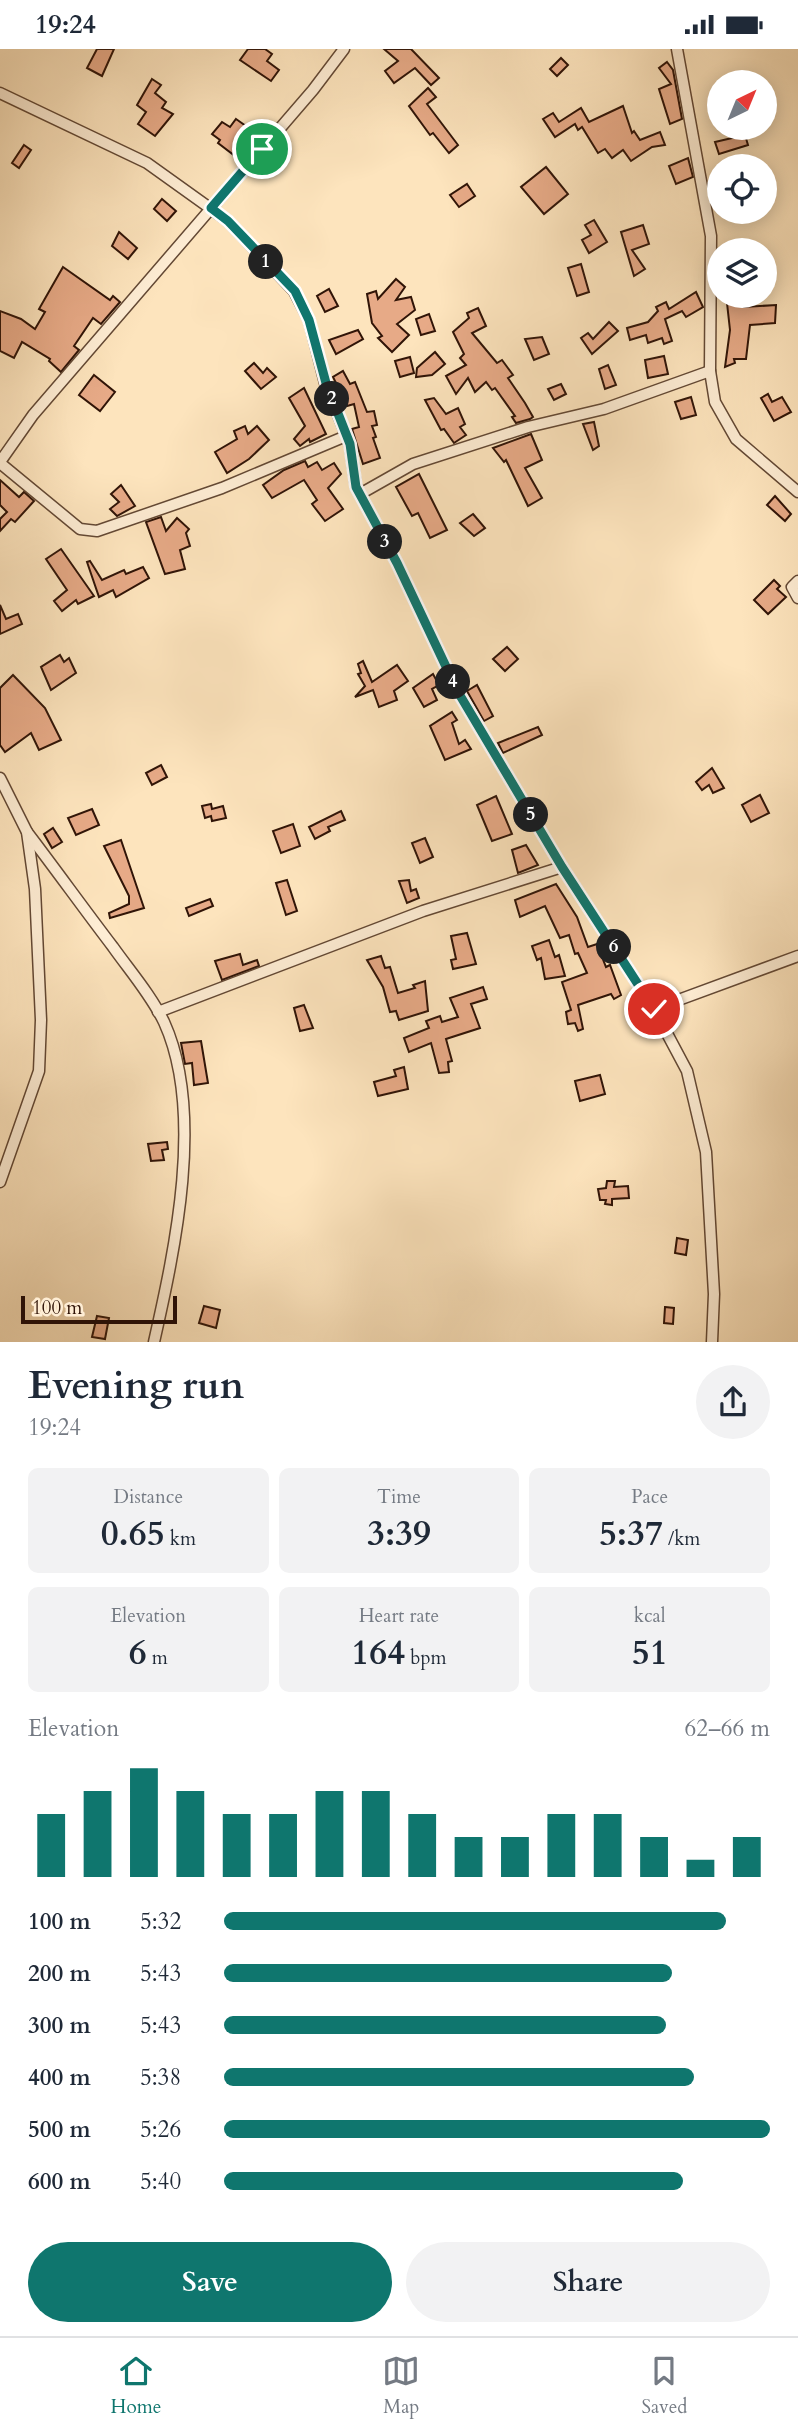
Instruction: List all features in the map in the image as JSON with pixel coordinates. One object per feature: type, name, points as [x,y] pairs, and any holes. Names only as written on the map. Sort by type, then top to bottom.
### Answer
[{"type":"street","points":[[344,49],[313,90],[33,415],[0,462],[79,529],[97,531],[222,488],[346,436]]},
{"type":"street","points":[[677,49],[710,236],[710,371],[715,402],[736,439],[798,492]]},
{"type":"street","points":[[0,93],[148,163],[167,180],[228,221],[295,291],[309,320],[326,383],[346,436],[359,494],[458,692],[562,867],[654,1009],[687,1071],[706,1152],[714,1294],[712,1342]]},
{"type":"street","points":[[359,494],[413,464],[528,427],[604,409],[710,371]]},
{"type":"street","points":[[798,581],[792,587],[798,597]]},
{"type":"street","points":[[0,778],[27,831],[138,980],[158,1012],[164,1023],[184,1095],[182,1172],[173,1260],[154,1342]]},
{"type":"street","points":[[0,1182],[39,1071],[41,1020],[35,889],[27,831]]},
{"type":"street","points":[[158,1012],[424,911],[562,867]]},
{"type":"street","points":[[654,1009],[798,956]]},
{"type":"building","points":[[97,49],[114,49],[102,76],[87,68]]},
{"type":"building","points":[[248,49],[265,49],[272,54],[267,61],[279,70],[271,81],[240,60]]},
{"type":"building","points":[[384,49],[411,49],[439,78],[431,85],[415,68],[394,83],[385,71],[398,61]]},
{"type":"building","points":[[561,58],[568,65],[557,76],[550,69]]},
{"type":"building","points":[[667,62],[673,70],[682,119],[670,124],[659,89],[671,84],[659,68]]},
{"type":"building","points":[[152,79],[161,85],[155,93],[166,102],[162,108],[173,114],[155,136],[138,124],[146,112],[137,105]]},
{"type":"building","points":[[428,88],[436,97],[427,104],[458,145],[449,153],[433,133],[430,135],[409,106]]},
{"type":"building","points":[[623,106],[632,133],[634,131],[640,140],[660,132],[665,145],[652,147],[631,161],[623,150],[612,158],[605,149],[598,153],[582,127],[578,130],[575,124],[555,137],[543,119],[553,113],[559,122],[581,108],[589,122]]},
{"type":"building","points":[[236,119],[253,131],[235,156],[218,143],[220,140],[212,134],[222,122],[230,127]]},
{"type":"building","points":[[746,140],[748,145],[719,154],[715,142]]},
{"type":"building","points":[[24,145],[31,150],[19,168],[12,163]]},
{"type":"building","points":[[688,158],[693,177],[676,184],[669,166]]},
{"type":"building","points":[[546,167],[568,194],[544,214],[521,187]]},
{"type":"building","points":[[467,184],[475,196],[459,207],[450,195]]},
{"type":"building","points":[[162,199],[176,211],[167,221],[154,209]]},
{"type":"building","points":[[594,220],[607,242],[589,253],[582,240],[591,235],[585,225]]},
{"type":"building","points":[[643,225],[649,244],[632,250],[645,269],[634,276],[621,232]]},
{"type":"building","points":[[119,232],[137,248],[128,259],[112,246]]},
{"type":"building","points":[[581,264],[589,292],[577,296],[568,268]]},
{"type":"building","points":[[63,267],[110,300],[113,296],[120,302],[101,324],[93,318],[74,346],[79,350],[61,372],[50,359],[22,342],[14,358],[0,351],[0,311],[21,319],[35,329],[45,312],[39,309]]},
{"type":"building","points":[[396,279],[405,287],[396,300],[411,297],[415,310],[397,324],[409,335],[392,352],[378,338],[382,336],[372,323],[367,294],[376,291],[378,299]]},
{"type":"building","points":[[329,289],[338,306],[325,312],[317,296]]},
{"type":"building","points":[[696,292],[703,307],[686,317],[682,311],[665,319],[672,341],[664,344],[662,338],[648,343],[646,335],[630,340],[627,328],[648,322],[658,311],[656,307],[666,302],[669,309]]},
{"type":"building","points":[[478,308],[486,326],[472,333],[497,363],[502,360],[513,375],[508,378],[533,417],[530,419],[516,423],[512,417],[515,416],[495,388],[492,390],[486,382],[475,392],[468,378],[456,394],[446,376],[466,365],[460,358],[464,354],[453,332],[469,318],[467,313]]},
{"type":"building","points":[[728,308],[776,308],[775,323],[750,325],[746,359],[734,359],[735,363],[725,367],[730,330]]},
{"type":"building","points":[[429,314],[435,331],[421,335],[416,319]]},
{"type":"building","points":[[609,322],[618,331],[592,354],[581,338],[588,333],[593,339]]},
{"type":"building","points":[[358,330],[363,339],[336,354],[329,340]]},
{"type":"building","points":[[542,337],[549,354],[534,360],[525,339]]},
{"type":"building","points":[[435,352],[445,364],[432,375],[416,377],[417,368]]},
{"type":"building","points":[[664,356],[668,374],[648,378],[645,360]]},
{"type":"building","points":[[410,357],[414,373],[400,377],[395,361]]},
{"type":"building","points":[[254,363],[263,373],[267,368],[276,377],[261,389],[245,371]]},
{"type":"building","points":[[608,365],[616,385],[605,389],[599,369]]},
{"type":"building","points":[[343,371],[350,384],[355,382],[367,412],[374,411],[377,425],[372,426],[376,437],[373,438],[380,458],[363,464],[352,429],[359,427],[354,404],[347,406],[333,377]]},
{"type":"building","points":[[94,375],[115,392],[100,411],[79,395]]},
{"type":"building","points":[[561,384],[566,394],[554,400],[548,389]]},
{"type":"building","points":[[304,388],[326,434],[310,442],[309,439],[300,446],[294,439],[305,426],[289,398]]},
{"type":"building","points":[[768,394],[772,402],[782,397],[791,412],[774,421],[761,398]]},
{"type":"building","points":[[691,397],[696,415],[681,419],[675,402]]},
{"type":"building","points":[[434,398],[446,414],[458,408],[465,424],[460,427],[466,435],[454,443],[444,429],[441,430],[425,400]]},
{"type":"building","points":[[594,422],[599,446],[593,450],[583,424]]},
{"type":"building","points":[[245,426],[248,434],[257,426],[269,440],[249,459],[227,473],[215,452],[237,439],[234,431]]},
{"type":"building","points":[[531,434],[542,460],[525,468],[542,498],[528,506],[506,460],[504,462],[493,448]]},
{"type":"building","points":[[305,461],[308,467],[317,462],[322,470],[334,463],[341,474],[328,488],[343,509],[325,521],[312,504],[317,500],[304,480],[272,498],[263,485],[284,470]]},
{"type":"building","points":[[419,474],[447,530],[430,538],[418,513],[412,516],[396,487]]},
{"type":"building","points":[[0,480],[19,497],[24,492],[34,501],[15,522],[11,519],[0,531],[0,519],[7,512],[0,505]]},
{"type":"building","points":[[121,485],[135,506],[117,516],[110,509],[119,502],[111,494]]},
{"type":"building","points":[[775,496],[791,514],[785,521],[767,505]]},
{"type":"building","points":[[473,514],[485,528],[474,536],[460,523]]},
{"type":"building","points":[[161,517],[166,531],[177,518],[189,529],[186,533],[190,546],[180,550],[185,569],[165,574],[146,522]]},
{"type":"building","points":[[61,549],[94,596],[78,604],[76,600],[62,611],[54,601],[67,590],[46,559]]},
{"type":"building","points":[[90,561],[102,580],[124,570],[126,574],[143,567],[149,578],[116,597],[113,590],[99,597],[87,562]]},
{"type":"building","points":[[774,580],[780,586],[777,589],[786,597],[768,614],[754,600]]},
{"type":"building","points":[[0,605],[6,619],[18,614],[22,624],[0,634]]},
{"type":"building","points":[[507,647],[518,659],[505,671],[493,659]]},
{"type":"building","points":[[60,655],[64,662],[69,658],[76,673],[51,690],[41,667]]},
{"type":"building","points":[[363,661],[372,682],[397,665],[408,681],[394,691],[397,700],[379,707],[373,690],[355,697],[365,686],[358,674],[361,673],[358,664]]},
{"type":"building","points":[[433,674],[439,685],[432,689],[437,700],[424,707],[413,688]]},
{"type":"building","points":[[13,675],[45,708],[61,740],[39,750],[31,733],[5,752],[0,745],[0,688]]},
{"type":"building","points":[[477,685],[493,716],[484,721],[467,691]]},
{"type":"building","points":[[452,712],[457,720],[452,723],[459,744],[465,740],[471,749],[445,760],[430,726]]},
{"type":"building","points":[[538,727],[542,735],[503,753],[498,743]]},
{"type":"building","points":[[161,765],[167,777],[152,785],[146,773]]},
{"type":"building","points":[[712,768],[724,788],[713,793],[709,785],[702,790],[696,782]]},
{"type":"building","points":[[760,795],[769,813],[751,822],[742,805]]},
{"type":"building","points":[[496,796],[512,834],[492,841],[477,805]]},
{"type":"building","points":[[211,804],[212,809],[223,806],[226,818],[212,821],[211,816],[205,818],[202,806]]},
{"type":"building","points":[[92,809],[99,825],[76,835],[68,818]]},
{"type":"building","points":[[341,811],[345,820],[328,827],[330,831],[315,839],[309,827]]},
{"type":"building","points":[[293,824],[300,846],[281,853],[273,831]]},
{"type":"building","points":[[53,828],[62,842],[52,848],[44,834]]},
{"type":"building","points":[[425,838],[433,857],[420,863],[412,843]]},
{"type":"building","points":[[121,840],[144,908],[110,918],[109,913],[129,904],[129,896],[104,846]]},
{"type":"building","points":[[526,845],[538,865],[518,873],[512,850]]},
{"type":"building","points":[[287,880],[297,911],[286,915],[276,883]]},
{"type":"building","points":[[409,880],[411,891],[416,889],[419,898],[407,903],[399,881]]},
{"type":"building","points":[[556,884],[577,917],[588,947],[597,944],[606,967],[610,965],[621,995],[614,999],[611,994],[578,1005],[583,1029],[578,1031],[575,1023],[568,1024],[566,1012],[571,1010],[562,982],[587,973],[578,953],[575,954],[569,935],[560,938],[545,906],[520,917],[515,900]]},
{"type":"building","points":[[210,899],[213,906],[189,916],[186,908]]},
{"type":"building","points":[[467,933],[476,964],[453,969],[451,960],[456,959],[451,936]]},
{"type":"building","points":[[549,940],[555,957],[559,955],[565,976],[545,979],[541,958],[537,960],[532,946]]},
{"type":"building","points":[[240,954],[243,965],[257,960],[259,966],[222,980],[215,961]]},
{"type":"building","points":[[381,956],[385,968],[390,967],[398,993],[415,988],[413,985],[425,981],[428,1011],[399,1020],[396,1011],[390,1012],[383,987],[367,960]]},
{"type":"building","points":[[483,987],[487,999],[471,1004],[480,1028],[446,1039],[452,1061],[448,1062],[449,1072],[439,1073],[431,1043],[409,1052],[404,1038],[429,1028],[426,1021],[440,1016],[442,1022],[458,1017],[450,998]]},
{"type":"building","points":[[304,1005],[313,1028],[300,1031],[294,1008]]},
{"type":"building","points":[[201,1041],[208,1083],[194,1085],[192,1063],[185,1064],[181,1043]]},
{"type":"building","points":[[404,1067],[408,1089],[378,1096],[374,1082],[396,1076],[394,1070]]},
{"type":"building","points":[[600,1075],[605,1094],[580,1101],[575,1081]]},
{"type":"building","points":[[167,1142],[168,1149],[162,1150],[164,1160],[151,1161],[148,1144]]},
{"type":"building","points":[[607,1181],[615,1181],[614,1187],[628,1186],[629,1198],[612,1199],[612,1205],[605,1204],[606,1200],[600,1200],[598,1189],[606,1188]]},
{"type":"building","points":[[677,1238],[688,1240],[686,1255],[675,1253]]},
{"type":"building","points":[[204,1306],[220,1310],[216,1328],[199,1323]]},
{"type":"building","points":[[665,1307],[674,1308],[673,1324],[664,1323]]},
{"type":"building","points":[[97,1316],[109,1318],[105,1339],[92,1337]]},
{"type":"route","points":[[262,149],[211,208],[228,221],[295,291],[309,320],[326,383],[350,444],[356,487],[397,563],[417,610],[458,692],[562,867],[654,1009]]}]
